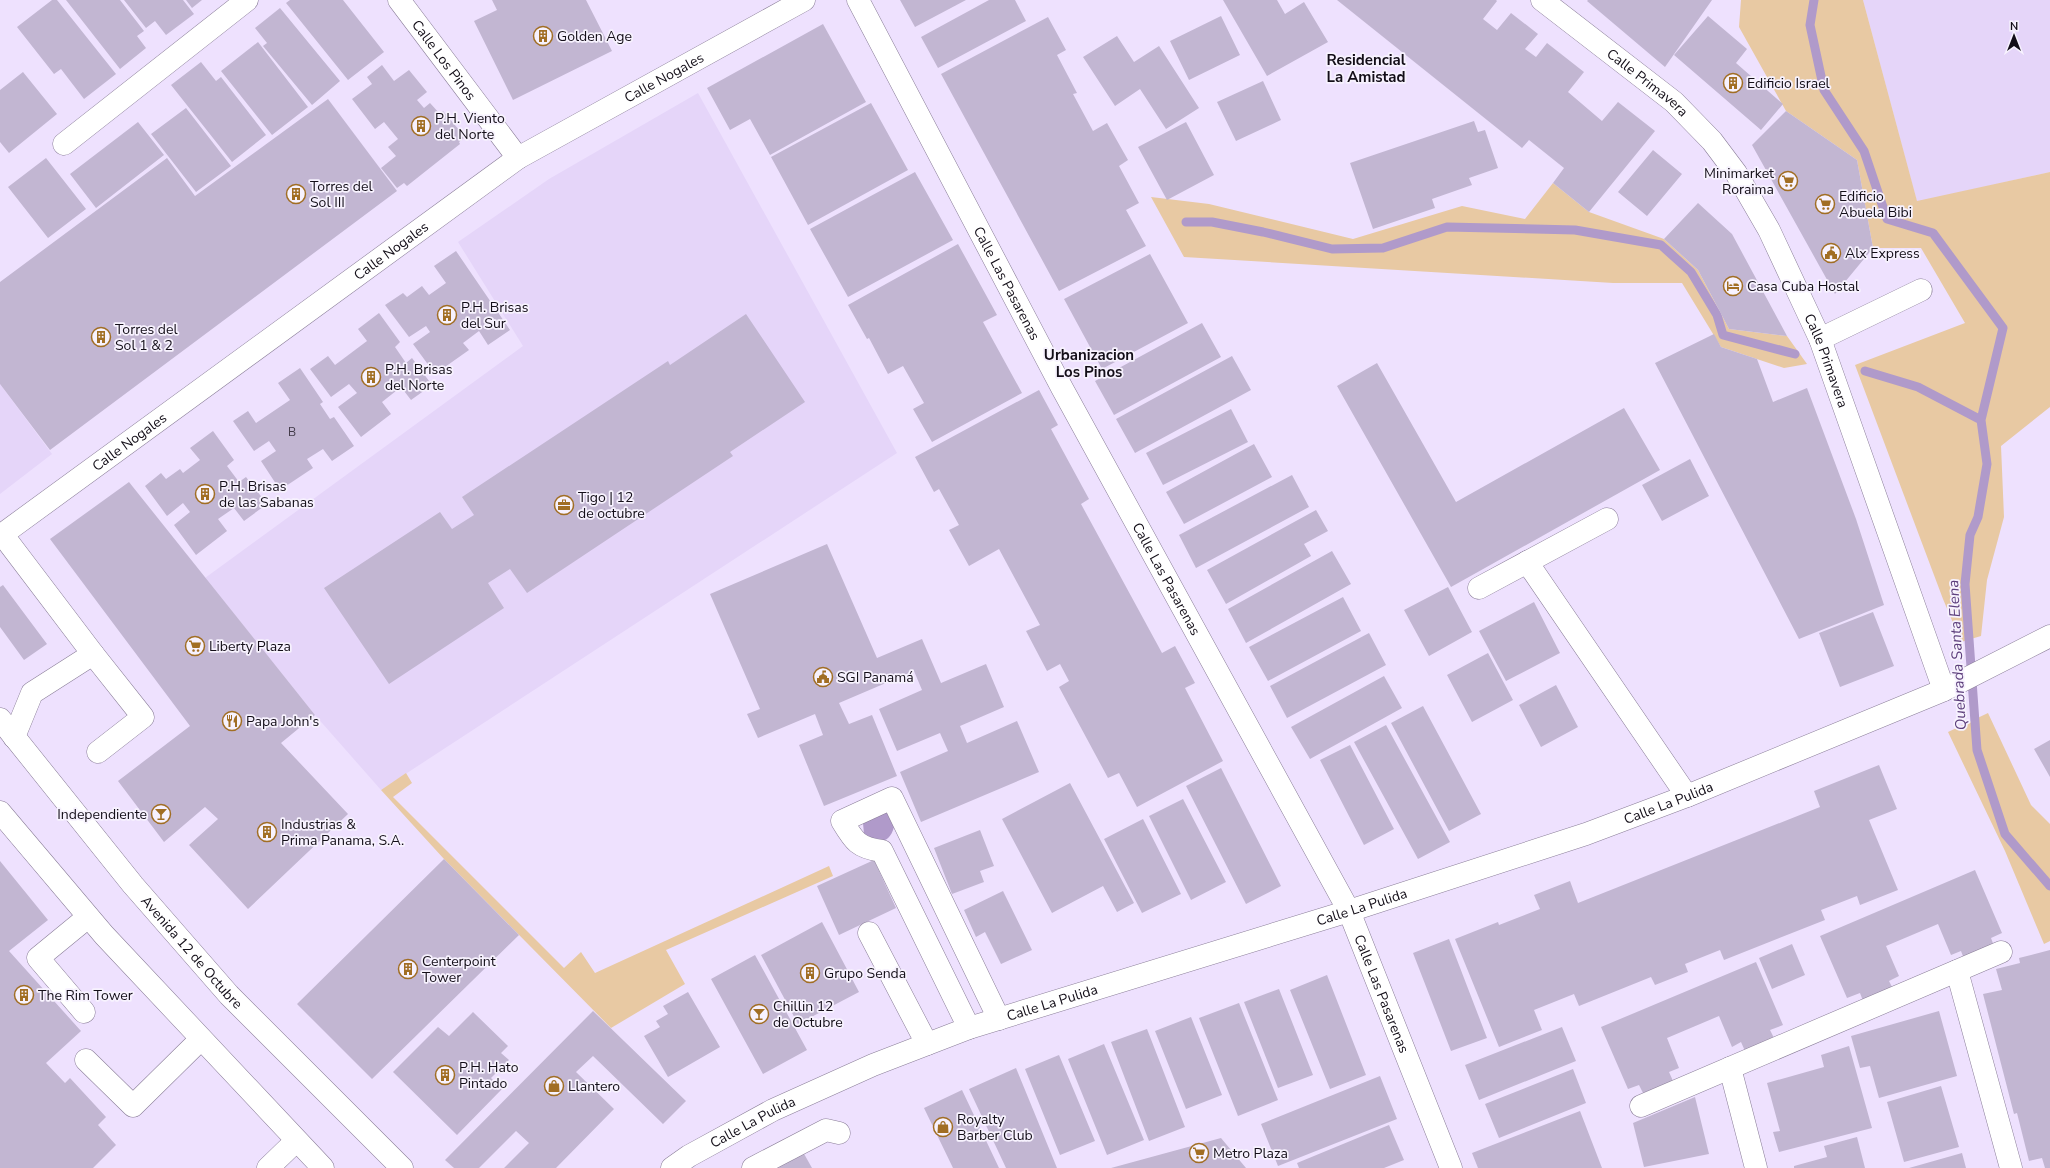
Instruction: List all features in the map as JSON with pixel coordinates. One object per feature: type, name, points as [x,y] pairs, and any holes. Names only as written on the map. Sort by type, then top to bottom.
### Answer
[{"type":"street","points":[[64,144],[247,0]]},
{"type":"street","name":"Calle Los Pinos","points":[[399,0],[518,158]]},
{"type":"street","name":"Calle Nogales","points":[[1,535],[518,158],[804,0]]},
{"type":"street","name":"Calle Las Pasarenas","points":[[858,0],[1062,388],[1349,911],[1451,1168]]},
{"type":"street","name":"Calle Primavera","points":[[1542,0],[1674,102],[1712,141],[1736,173],[1769,230],[1820,339],[1944,690]]},
{"type":"street","points":[[1820,339],[1921,290]]},
{"type":"street","points":[[1479,588],[1607,519]]},
{"type":"street","points":[[1,535],[143,716],[98,752]]},
{"type":"street","points":[[1527,562],[1687,796]]},
{"type":"street","name":"Calle La Pulida","points":[[672,1168],[689,1156],[772,1110],[873,1065],[927,1044],[998,1019],[1349,911],[1586,834],[1687,796],[1944,690],[2006,660],[2050,636]]},
{"type":"street","points":[[14,737],[32,693],[93,654]]},
{"type":"street","name":"Avenida 12 de Octubre","points":[[0,718],[133,885],[229,995],[402,1168]]},
{"type":"street","points":[[908,833],[904,840],[893,848],[882,851],[866,849],[853,840],[842,821],[892,798],[998,1019]]},
{"type":"street","points":[[0,812],[88,917],[323,1168]]},
{"type":"street","points":[[882,851],[970,1028]]},
{"type":"street","points":[[84,1012],[38,958],[88,917]]},
{"type":"street","points":[[869,933],[927,1044]]},
{"type":"street","points":[[1641,1106],[1730,1068],[1958,976],[2001,952]]},
{"type":"street","points":[[1958,976],[2011,1168]]},
{"type":"street","points":[[86,1060],[133,1106],[201,1039]]},
{"type":"street","points":[[1730,1068],[1756,1168]]},
{"type":"street","points":[[753,1168],[826,1130],[839,1133]]},
{"type":"street","points":[[268,1168],[296,1140]]},
{"type":"shaded area","points":[[1741,0],[1863,0],[1917,201],[2050,172],[2050,407],[2001,446],[2004,517],[1987,580],[1981,636],[1961,642],[1943,599],[1855,365],[1965,323],[1921,248],[1873,248],[1857,160],[1786,111],[1739,27]]},
{"type":"shaded area","points":[[1863,0],[2050,0],[2050,172],[1917,202]]},
{"type":"shaded area","points":[[698,93],[897,453],[381,790],[315,715],[205,578],[523,346],[458,242],[549,179]]},
{"type":"shaded area","points":[[1553,183],[1589,212],[1664,239],[1698,270],[1729,329],[1787,336],[1807,364],[1784,368],[1721,347],[1682,283],[1613,283],[1184,257],[1151,197],[1209,204],[1353,239],[1462,206],[1525,219]]},
{"type":"shaded area","points":[[0,384],[52,454],[0,494]]},
{"type":"shaded area","points":[[1988,713],[2031,805],[2050,824],[2050,941],[2044,944],[2005,851],[1948,732]]},
{"type":"shaded area","points":[[406,773],[412,783],[393,797],[564,968],[581,952],[595,973],[829,866],[833,876],[666,950],[685,984],[611,1028],[444,859],[381,790]]},
{"type":"shaded area","points":[[884,811],[889,814],[894,827],[892,833],[886,840],[873,840],[864,834],[863,823]]},
{"type":"building","points":[[52,0],[57,0],[116,74],[84,99],[61,69],[54,74],[17,27]]},
{"type":"building","points":[[66,0],[120,0],[144,31],[137,36],[146,48],[120,69]]},
{"type":"building","points":[[124,0],[183,0],[194,14],[166,35],[155,21],[146,28]]},
{"type":"building","points":[[186,0],[202,0],[192,8]]},
{"type":"building","points":[[290,0],[343,0],[384,52],[348,80],[286,3]]},
{"type":"building","name":"Golden Age","points":[[492,0],[586,0],[612,51],[513,100],[474,21],[497,10]]},
{"type":"building","points":[[900,0],[966,0],[915,27]]},
{"type":"building","points":[[989,0],[1015,0],[1026,21],[938,68],[921,37]]},
{"type":"building","points":[[1223,0],[1277,0],[1285,14],[1304,2],[1328,42],[1267,76]]},
{"type":"building","points":[[1337,0],[1496,0],[1497,1],[1483,19],[1497,30],[1511,13],[1538,34],[1525,49],[1536,57],[1547,43],[1584,72],[1568,92],[1602,121],[1618,102],[1655,131],[1589,212],[1553,183],[1564,168],[1529,140],[1522,148]]},
{"type":"building","points":[[1712,0],[1665,67],[1587,1]]},
{"type":"building","points":[[280,8],[340,81],[312,105],[263,46],[267,43],[255,28]]},
{"type":"building","points":[[1221,16],[1240,55],[1189,80],[1170,41]]},
{"type":"building","name":"Edificio Israel","points":[[1708,16],[1747,49],[1736,63],[1783,104],[1761,130],[1674,55]]},
{"type":"building","points":[[1048,17],[1066,50],[1057,55],[1077,93],[1073,94],[1093,131],[1107,123],[1128,160],[1119,166],[1139,203],[1126,210],[1146,246],[1059,291],[941,74]]},
{"type":"building","points":[[823,24],[866,102],[770,155],[750,119],[730,130],[707,88]]},
{"type":"building","points":[[1117,36],[1134,62],[1159,46],[1199,108],[1166,129],[1140,89],[1115,106],[1083,57]]},
{"type":"building","points":[[258,42],[308,107],[272,135],[221,71]]},
{"type":"building","points":[[201,62],[216,81],[221,77],[266,135],[232,162],[171,85]]},
{"type":"building","name":"P.H. Viento del Norte","points":[[382,65],[394,81],[409,70],[427,92],[417,100],[424,108],[430,103],[440,114],[443,111],[465,137],[459,142],[460,144],[407,186],[404,183],[397,188],[381,168],[396,156],[388,147],[398,139],[384,122],[375,129],[352,99],[372,84],[367,77]]},
{"type":"building","points":[[23,72],[57,114],[9,153],[0,142],[0,90]]},
{"type":"building","points":[[1263,81],[1281,120],[1236,141],[1217,102]]},
{"type":"building","name":"Torres del Sol 1 & 2","points":[[328,99],[397,191],[50,450],[0,384],[0,282],[167,158],[195,196]]},
{"type":"building","points":[[871,103],[908,170],[808,225],[771,157]]},
{"type":"building","points":[[186,108],[231,166],[196,192],[151,134]]},
{"type":"building","name":"Edificio Abuela Bibi","points":[[1786,111],[1857,160],[1873,248],[1835,294],[1752,145]]},
{"type":"building","points":[[1474,121],[1478,132],[1485,130],[1498,168],[1469,178],[1472,185],[1432,199],[1435,208],[1373,229],[1350,163]]},
{"type":"building","points":[[138,122],[164,155],[96,208],[70,174]]},
{"type":"building","points":[[1186,122],[1214,175],[1167,200],[1138,147]]},
{"type":"building","points":[[1653,150],[1682,174],[1647,216],[1618,192]]},
{"type":"building","points":[[46,158],[86,209],[48,238],[8,187]]},
{"type":"building","points":[[915,172],[953,240],[848,297],[810,229]]},
{"type":"building","name":"Casa Cuba Hostal","points":[[1698,203],[1732,234],[1787,336],[1729,329],[1698,270],[1664,239]]},
{"type":"building","points":[[958,244],[997,315],[983,322],[1022,393],[932,442],[913,409],[924,403],[903,366],[888,374],[869,338],[867,339],[848,305]]},
{"type":"building","name":"P.H. Brisas del Sur","points":[[456,251],[510,330],[488,345],[479,331],[463,343],[469,350],[435,374],[413,344],[430,332],[426,326],[409,337],[385,305],[403,293],[407,297],[422,286],[429,295],[446,283],[434,266]]},
{"type":"building","points":[[1150,254],[1188,323],[1102,369],[1064,299]]},
{"type":"building","name":"P.H. Brisas del Norte","points":[[379,313],[400,342],[395,347],[406,363],[412,358],[432,385],[411,400],[401,387],[382,402],[391,414],[361,437],[338,407],[357,393],[349,384],[331,397],[310,369],[328,356],[335,365],[367,341],[358,329]]},
{"type":"building","name":"Tigo | 12 de octubre","points":[[746,314],[805,402],[730,452],[733,456],[527,593],[510,569],[488,583],[504,608],[389,684],[324,588],[440,512],[452,529],[474,515],[462,497],[668,361],[670,365]]},
{"type":"building","points":[[1202,323],[1221,357],[1114,415],[1095,381]]},
{"type":"building","points":[[1714,334],[1721,347],[1757,359],[1773,402],[1807,388],[1856,519],[1884,605],[1799,639],[1655,363]]},
{"type":"building","points":[[1232,356],[1251,390],[1135,453],[1116,419]]},
{"type":"building","points":[[1377,363],[1456,502],[1624,408],[1660,470],[1451,587],[1337,386]]},
{"type":"building","points":[[300,368],[323,402],[320,404],[330,419],[334,417],[354,446],[332,461],[323,449],[307,459],[313,468],[280,490],[261,461],[276,451],[269,441],[254,451],[233,421],[248,411],[256,423],[290,400],[278,383]]},
{"type":"building","points":[[1039,390],[1058,425],[1051,429],[1089,499],[1081,504],[1162,653],[1175,646],[1195,683],[1185,688],[1223,761],[1137,807],[1119,773],[1108,778],[1059,687],[1069,681],[1060,664],[1047,671],[1026,631],[1040,625],[999,549],[969,566],[949,530],[959,525],[939,489],[934,492],[915,457]]},
{"type":"building","points":[[1231,409],[1248,442],[1163,485],[1146,453]]},
{"type":"building","name":"P.H. Brisas de las Sabanas","points":[[213,431],[234,460],[227,466],[239,482],[246,477],[267,504],[244,521],[234,508],[218,519],[227,531],[196,555],[174,525],[190,512],[183,503],[167,516],[145,486],[161,473],[166,479],[180,469],[183,473],[200,460],[190,448]]},
{"type":"building","points":[[1254,444],[1272,477],[1184,524],[1166,492]]},
{"type":"building","points":[[1690,459],[1709,496],[1662,521],[1642,485]]},
{"type":"building","points":[[1292,475],[1309,507],[1196,568],[1179,535]]},
{"type":"building","name":"Liberty Plaza","points":[[129,482],[315,715],[281,743],[348,814],[248,909],[189,845],[218,819],[205,807],[164,842],[118,781],[190,726],[50,539]]},
{"type":"building","points":[[1316,510],[1328,531],[1304,544],[1311,556],[1226,604],[1207,570]]},
{"type":"building","name":"SGI Panamá","points":[[827,544],[877,658],[922,639],[941,683],[986,664],[1004,707],[960,726],[967,743],[1017,721],[1039,772],[921,822],[900,772],[948,751],[940,733],[897,751],[879,709],[922,690],[914,671],[839,703],[849,724],[872,715],[897,776],[824,806],[799,745],[823,735],[815,714],[758,738],[747,714],[760,709],[710,594]]},
{"type":"building","points":[[1332,551],[1351,584],[1246,643],[1228,609]]},
{"type":"building","points":[[3,585],[47,644],[24,660],[0,627],[0,587]]},
{"type":"building","points":[[1448,587],[1472,632],[1429,656],[1404,610]]},
{"type":"building","points":[[1343,597],[1361,631],[1268,681],[1249,647]]},
{"type":"building","points":[[1534,602],[1560,653],[1506,681],[1479,631]]},
{"type":"building","points":[[1873,612],[1894,666],[1840,687],[1819,633]]},
{"type":"building","points":[[1369,633],[1386,665],[1287,718],[1270,686]]},
{"type":"building","points":[[1488,653],[1513,700],[1472,722],[1447,675]]},
{"type":"building","points":[[1384,676],[1402,708],[1310,759],[1291,727]]},
{"type":"building","points":[[1556,685],[1578,727],[1541,747],[1519,705]]},
{"type":"building","points":[[1423,706],[1481,814],[1449,831],[1391,723]]},
{"type":"building","points":[[1386,725],[1450,842],[1418,859],[1354,742]]},
{"type":"building","points":[[2050,740],[2050,777],[2034,749]]},
{"type":"building","points":[[1350,745],[1394,829],[1364,845],[1320,760]]},
{"type":"building","points":[[1879,765],[1897,809],[1869,820],[1898,890],[1860,905],[1857,896],[1821,910],[1825,920],[1724,960],[1720,950],[1685,964],[1688,972],[1655,985],[1651,977],[1579,1006],[1574,994],[1534,1010],[1542,1030],[1499,1047],[1455,939],[1498,922],[1499,925],[1540,909],[1534,895],[1570,881],[1578,903],[1820,807],[1814,791]]},
{"type":"building","points":[[1221,768],[1281,886],[1246,904],[1186,786]]},
{"type":"building","points":[[1070,783],[1134,903],[1117,912],[1103,886],[1052,913],[1002,819]]},
{"type":"building","points":[[1183,799],[1226,882],[1191,900],[1149,816]]},
{"type":"building","points":[[1143,819],[1181,894],[1142,913],[1104,839]]},
{"type":"building","points":[[980,830],[994,866],[980,871],[984,882],[952,894],[934,848]]},
{"type":"building","name":"Centerpoint Tower","points":[[444,859],[519,935],[372,1079],[297,1004]]},
{"type":"building","points":[[874,860],[896,908],[839,935],[817,886]]},
{"type":"building","points":[[0,861],[48,920],[9,951],[81,1031],[46,1063],[65,1083],[70,1078],[106,1117],[98,1125],[116,1145],[93,1168],[0,1168]]},
{"type":"building","points":[[1975,870],[2002,933],[1991,938],[1994,946],[1964,959],[1961,951],[1951,955],[1938,924],[1886,946],[1899,976],[1889,981],[1893,989],[1863,1001],[1860,993],[1847,998],[1820,936]]},
{"type":"building","points":[[1003,891],[1032,950],[1001,964],[985,932],[976,937],[964,910]]},
{"type":"building","name":"Grupo Senda","points":[[822,922],[859,992],[798,1024],[761,955]]},
{"type":"building","points":[[1449,939],[1487,1038],[1451,1051],[1413,953]]},
{"type":"building","points":[[1792,944],[1805,975],[1772,989],[1759,958]]},
{"type":"building","points":[[2050,950],[2050,1168],[2045,1168],[2042,1158],[2029,1161],[2017,1113],[2014,1114],[1983,994],[2002,990],[1996,969],[2020,963],[2019,958]]},
{"type":"building","name":"Chillin 12 de Octubre","points":[[755,955],[807,1050],[763,1074],[711,979]]},
{"type":"building","points":[[1756,962],[1783,1025],[1770,1030],[1774,1038],[1745,1051],[1741,1042],[1732,1047],[1719,1016],[1667,1038],[1679,1068],[1669,1072],[1673,1081],[1643,1093],[1639,1085],[1628,1089],[1601,1027]]},
{"type":"building","points":[[1327,975],[1366,1075],[1330,1089],[1290,990]]},
{"type":"building","points":[[1279,989],[1313,1075],[1278,1088],[1244,1002]]},
{"type":"building","points":[[688,992],[720,1047],[668,1077],[644,1036],[660,1027],[656,1021],[668,1014],[663,1006]]},
{"type":"building","points":[[1239,1003],[1278,1100],[1238,1116],[1199,1018]]},
{"type":"building","name":"Llantero","points":[[593,1011],[686,1101],[663,1124],[593,1056],[576,1072],[614,1109],[556,1168],[504,1168],[529,1143],[516,1131],[479,1168],[454,1168],[445,1160]]},
{"type":"building","points":[[1939,1011],[1957,1076],[1879,1098],[1870,1066],[1860,1068],[1851,1036]]},
{"type":"building","name":"P.H. Hato Pintado","points":[[473,1012],[508,1046],[501,1053],[509,1060],[491,1078],[502,1089],[457,1135],[393,1072],[438,1027],[449,1036]]},
{"type":"building","points":[[1191,1017],[1222,1095],[1186,1109],[1155,1031]]},
{"type":"building","points":[[1562,1027],[1576,1061],[1479,1100],[1465,1065]]},
{"type":"building","points":[[1147,1029],[1185,1127],[1149,1141],[1111,1042]]},
{"type":"building","points":[[1104,1044],[1144,1140],[1107,1155],[1068,1059]]},
{"type":"building","points":[[1849,1046],[1872,1128],[1779,1152],[1773,1132],[1780,1131],[1767,1083],[1824,1067],[1821,1055]]},
{"type":"building","points":[[1059,1055],[1095,1141],[1060,1155],[1025,1069]]},
{"type":"building","points":[[1016,1068],[1057,1168],[1006,1168],[969,1089]]},
{"type":"building","points":[[1573,1069],[1586,1103],[1499,1138],[1485,1104]]},
{"type":"building","points":[[1380,1076],[1397,1119],[1278,1166],[1261,1124]]},
{"type":"building","points":[[1941,1086],[1959,1147],[1904,1162],[1887,1102]]},
{"type":"building","points":[[962,1090],[999,1168],[953,1168],[924,1108]]},
{"type":"building","points":[[1695,1097],[1709,1154],[1644,1167],[1633,1123]]},
{"type":"building","points":[[1580,1111],[1602,1168],[1478,1168],[1472,1153]]},
{"type":"building","points":[[1389,1125],[1404,1160],[1384,1168],[1299,1168],[1297,1163]]},
{"type":"building","points":[[1857,1137],[1865,1168],[1794,1168],[1794,1166],[1827,1157],[1824,1146]]},
{"type":"building","name":"Metro Plaza","points":[[1221,1138],[1246,1168],[1111,1168]]},
{"type":"building","points":[[803,1152],[812,1168],[774,1168]]},
{"type":"building","points":[[1962,1153],[1966,1168],[1909,1168]]},
{"type":"waterway","name":"Quebrada Santa Elena","points":[[1814,0],[1810,25],[1824,90],[1864,151],[1887,219],[1933,233],[2003,328],[1981,420],[1987,464],[1978,517],[1970,535],[1965,584],[1977,750],[2005,834],[2050,886]]},
{"type":"waterway","points":[[1186,222],[1212,222],[1263,232],[1332,249],[1383,248],[1447,227],[1575,230],[1661,245],[1691,272],[1717,315],[1723,335],[1795,354]]},
{"type":"waterway","points":[[1865,371],[1918,387],[1981,420]]},
{"type":"place","name":"Golden Age","points":[[543,36]]},
{"type":"place","name":"Edificio Israel","points":[[1733,83]]},
{"type":"place","name":"P.H. Viento del Norte","points":[[421,126]]},
{"type":"place","name":"Minimarket Roraima","points":[[1788,181]]},
{"type":"place","name":"Torres del Sol III","points":[[296,194]]},
{"type":"place","name":"Edificio Abuela Bibi","points":[[1825,204]]},
{"type":"place","name":"Alx Express","points":[[1831,253]]},
{"type":"place","name":"Casa Cuba Hostal","points":[[1733,286]]},
{"type":"place","name":"P.H. Brisas del Sur","points":[[447,315]]},
{"type":"place","name":"Torres del Sol 1 & 2","points":[[101,337]]},
{"type":"place","name":"P.H. Brisas del Norte","points":[[371,377]]},
{"type":"place","name":"P.H. Brisas de las Sabanas","points":[[205,494]]},
{"type":"place","name":"Tigo | 12 de octubre","points":[[564,505]]},
{"type":"place","name":"Liberty Plaza","points":[[195,646]]},
{"type":"place","name":"SGI Panamá","points":[[823,677]]},
{"type":"place","name":"Papa John's","points":[[232,721]]},
{"type":"place","name":"Independiente","points":[[161,814]]},
{"type":"place","name":"Industrias & Prima Panama, S.A.","points":[[267,832]]},
{"type":"place","name":"Centerpoint Tower","points":[[408,969]]},
{"type":"place","name":"Grupo Senda","points":[[810,973]]},
{"type":"place","name":"The Rim Tower","points":[[24,995]]},
{"type":"place","name":"Chillin 12 de Octubre","points":[[759,1014]]},
{"type":"place","name":"P.H. Hato Pintado","points":[[445,1075]]},
{"type":"place","name":"Llantero","points":[[554,1086]]},
{"type":"place","name":"Royalty Barber Club","points":[[943,1127]]},
{"type":"place","name":"Metro Plaza","points":[[1199,1153]]},
{"type":"district","name":"Residencial La Amistad","points":[[1366,68]]},
{"type":"district","name":"Urbanizacion Los Pinos","points":[[1089,364]]}]
